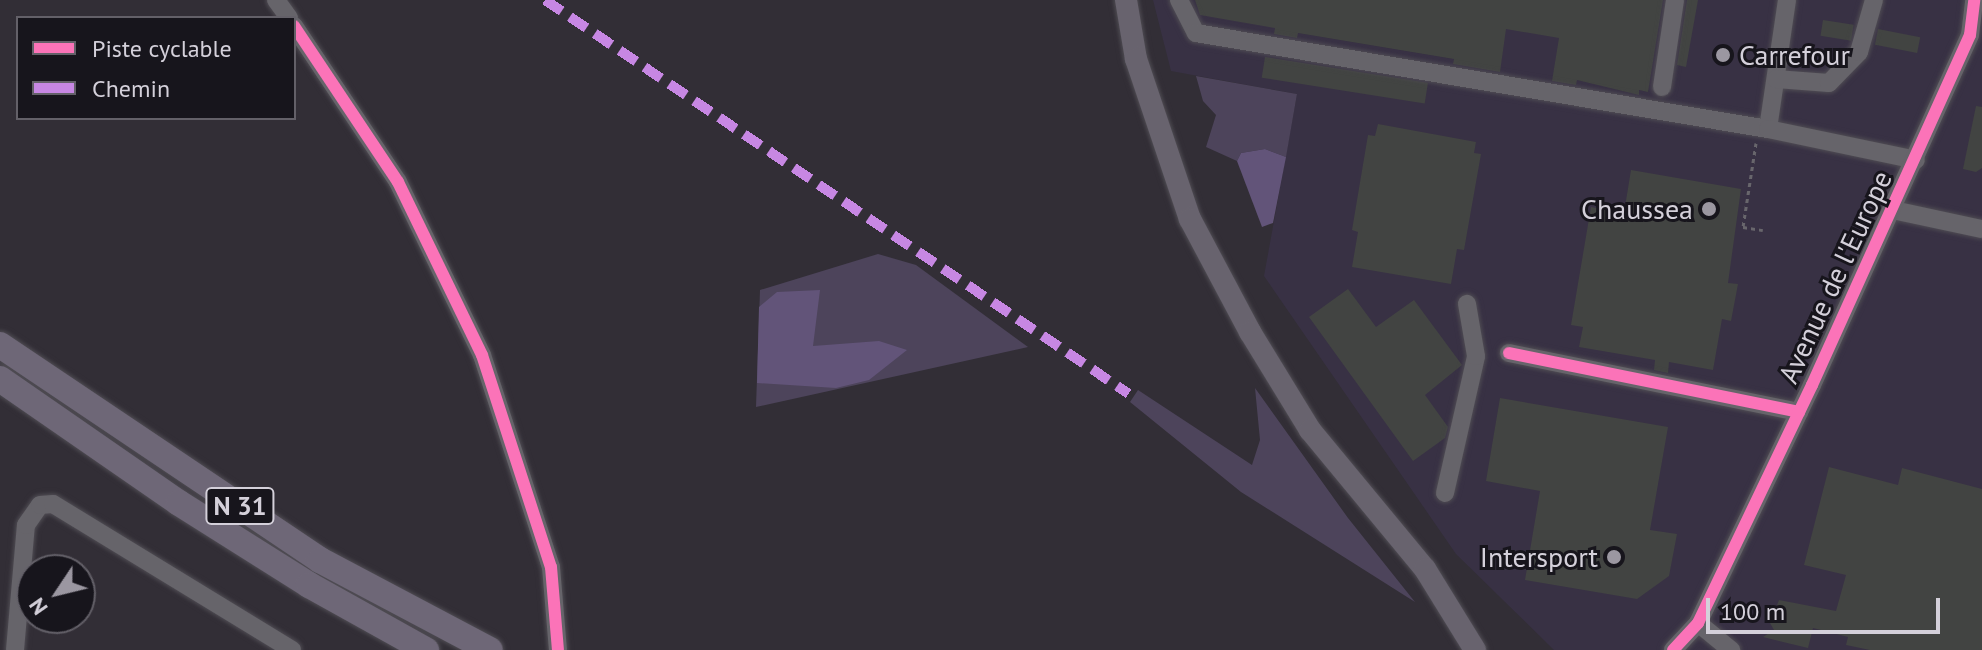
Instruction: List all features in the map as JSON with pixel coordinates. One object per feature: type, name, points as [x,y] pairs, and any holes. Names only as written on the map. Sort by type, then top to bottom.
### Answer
[{"type":"highway","name":"N 31","points":[[0,345],[320,560],[490,650]]},
{"type":"highway","name":"N 31","points":[[0,379],[179,503],[309,585],[426,650]]},
{"type":"main road","points":[[1126,0],[1136,59],[1190,219],[1250,332],[1310,430],[1425,569],[1475,650]]},
{"type":"street","points":[[1179,0],[1196,33],[1763,128],[1916,160]]},
{"type":"street","points":[[1662,87],[1675,0]]},
{"type":"street","points":[[1763,128],[1776,79],[1787,0]]},
{"type":"street","points":[[1776,79],[1829,83],[1859,52],[1874,0]]},
{"type":"street","name":"Avenue de l'Europe","points":[[1673,650],[1698,623],[1893,210],[1970,35],[1974,0]]},
{"type":"street","points":[[296,29],[398,182],[482,355],[551,567],[558,648]]},
{"type":"street","points":[[1893,210],[1982,229]]},
{"type":"street","points":[[1445,493],[1476,356],[1467,304]]},
{"type":"street","points":[[1509,353],[1799,412]]},
{"type":"street","points":[[15,650],[26,525],[40,505],[53,504],[292,650]]},
{"type":"street","points":[[1698,623],[1731,650]]},
{"type":"path","points":[[1763,128],[1743,227],[1763,230]]},
{"type":"shaded area","points":[[1153,0],[1982,0],[1982,650],[1554,650],[1456,554],[1264,276],[1297,94],[1171,71]]},
{"type":"shaded area","points":[[1196,76],[1297,94],[1286,157],[1265,149],[1241,153],[1237,161],[1206,147],[1216,115],[1203,101]]},
{"type":"shaded area","points":[[1265,149],[1286,157],[1273,223],[1262,227],[1237,161],[1241,153]]},
{"type":"shaded area","points":[[878,254],[916,265],[1028,347],[756,407],[760,290]]},
{"type":"shaded area","points":[[820,290],[813,346],[879,341],[907,350],[869,380],[836,388],[757,383],[759,307],[777,292]]},
{"type":"shaded area","points":[[1255,388],[1348,518],[1415,602],[1241,492],[1130,402],[1138,390],[1252,465],[1260,440]]},
{"type":"building","points":[[1195,0],[1663,0],[1648,92],[1639,90],[1639,95],[1577,80],[1576,85],[1552,81],[1559,38],[1506,29],[1500,72],[1453,64],[1454,59],[1298,33],[1297,38],[1274,34],[1275,28],[1200,15]]},
{"type":"building","points":[[1687,0],[1698,0],[1686,67],[1677,65]]},
{"type":"building","points":[[1823,20],[1854,25],[1851,41],[1820,36]]},
{"type":"building","points":[[1878,29],[1920,37],[1917,53],[1875,45]]},
{"type":"building","points":[[1265,57],[1428,83],[1425,104],[1262,78]]},
{"type":"building","points":[[1976,106],[1982,107],[1982,168],[1976,172],[1963,169]]},
{"type":"building","points":[[1378,124],[1476,142],[1474,153],[1481,154],[1464,250],[1457,249],[1451,284],[1352,267],[1358,232],[1352,230],[1368,135],[1375,136]]},
{"type":"building","points":[[1631,170],[1741,189],[1728,283],[1738,284],[1731,321],[1722,319],[1713,370],[1669,362],[1668,373],[1654,370],[1655,360],[1579,347],[1583,327],[1571,325],[1591,207],[1624,213]]},
{"type":"building","points":[[1348,289],[1376,327],[1414,300],[1462,365],[1425,395],[1448,427],[1445,438],[1413,461],[1309,317]]},
{"type":"building","points":[[1500,398],[1668,427],[1650,530],[1677,534],[1669,576],[1637,599],[1525,580],[1540,491],[1486,481]]},
{"type":"building","points":[[1829,467],[1898,485],[1902,468],[1982,489],[1982,650],[1870,650],[1846,645],[1848,637],[1813,628],[1808,648],[1763,637],[1774,630],[1770,623],[1779,600],[1836,611],[1846,575],[1804,565]]},
{"type":"marked path","points":[[545,0],[1129,394]]},
{"type":"cycle path","points":[[1673,650],[1698,623],[1812,385],[1970,35],[1974,0]]},
{"type":"cycle path","points":[[296,29],[398,182],[482,355],[551,567],[558,650]]},
{"type":"cycle path","points":[[1509,353],[1799,412]]},
{"type":"place","name":"Carrefour","points":[[1723,55]]},
{"type":"place","name":"Chaussea","points":[[1709,209]]},
{"type":"place","name":"Intersport","points":[[1614,557]]}]
